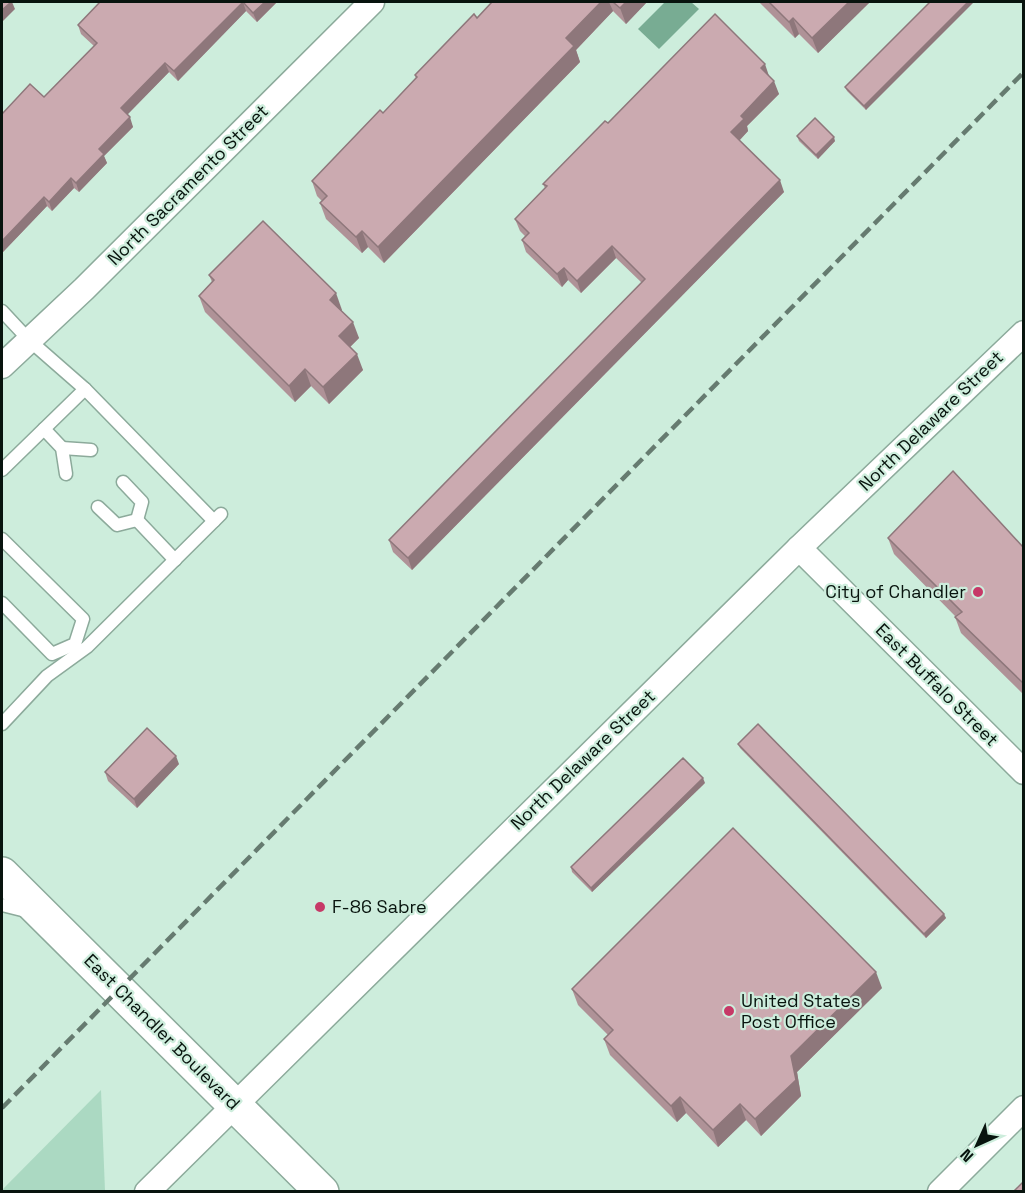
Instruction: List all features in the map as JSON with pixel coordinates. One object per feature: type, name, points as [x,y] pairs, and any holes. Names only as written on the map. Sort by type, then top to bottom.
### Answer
[{"type":"main road","name":"East Chandler Boulevard","points":[[2,873],[321,1191]]},
{"type":"street","name":"North Sacramento Street","points":[[2,366],[93,280],[372,2]]},
{"type":"street","name":"North Delaware Street","points":[[147,1191],[799,548],[1023,333]]},
{"type":"street","name":"East Buffalo Street","points":[[799,548],[1023,772]]},
{"type":"street","points":[[940,1191],[1023,1108]]},
{"type":"lane","points":[[2,311],[29,340],[85,389],[218,518],[47,676],[2,724]]},
{"type":"lane","points":[[2,470],[85,389]]},
{"type":"lane","points":[[44,429],[62,448],[66,474]]},
{"type":"lane","points":[[62,448],[91,450]]},
{"type":"lane","points":[[123,482],[142,502],[136,520]]},
{"type":"lane","points":[[98,507],[117,525],[136,520]]},
{"type":"lane","points":[[136,520],[175,560]]},
{"type":"lane","points":[[2,539],[83,619],[83,645]]},
{"type":"lane","points":[[2,603],[52,654],[83,645]]},
{"type":"lane","points":[[2,904],[44,915]]},
{"type":"shaded area","points":[[665,2],[691,2],[699,9],[659,49],[638,29]]},
{"type":"shaded area","points":[[101,1090],[105,1191],[2,1191],[2,1190]]},
{"type":"building","points":[[2,2],[11,2],[2,10]]},
{"type":"building","points":[[100,2],[243,2],[174,71],[165,63],[121,108],[130,117],[99,149],[104,154],[76,183],[71,178],[49,202],[44,197],[2,241],[2,114],[30,84],[44,97],[97,43],[78,25]]},
{"type":"building","points":[[243,2],[265,2],[253,13]]},
{"type":"building","points":[[492,2],[601,2],[566,38],[574,46],[378,247],[362,231],[356,237],[320,203],[327,196],[312,181],[380,110],[383,113],[417,77],[415,75],[474,14],[477,18]]},
{"type":"building","points":[[613,2],[626,2],[620,8]]},
{"type":"building","points":[[769,2],[849,2],[812,38],[793,18],[789,22]]},
{"type":"building","points":[[930,2],[968,2],[864,106],[845,87]]},
{"type":"building","points":[[715,14],[765,64],[761,68],[774,81],[741,116],[744,119],[731,132],[780,180],[408,558],[389,540],[645,279],[612,246],[577,281],[564,268],[557,274],[522,240],[529,233],[515,219],[547,186],[543,184],[605,121],[608,123]]},
{"type":"building","points":[[815,118],[834,137],[816,155],[797,136]]},
{"type":"building","points":[[263,221],[336,293],[330,300],[353,322],[339,336],[357,354],[323,387],[305,369],[289,386],[199,296],[214,280],[209,275]]},
{"type":"building","name":"City of Chandler","points":[[953,471],[1023,547],[1023,683],[955,617],[962,612],[888,538]]},
{"type":"building","points":[[758,724],[944,914],[924,934],[738,744]]},
{"type":"building","points":[[147,728],[176,756],[134,799],[105,772]]},
{"type":"building","points":[[683,758],[703,778],[591,888],[571,867]]},
{"type":"building","points":[[733,828],[876,972],[791,1056],[796,1080],[755,1119],[740,1104],[713,1130],[680,1097],[671,1106],[604,1039],[613,1030],[572,989]]},
{"type":"building","points":[[1023,1182],[1023,1191],[1014,1191]]},
{"type":"railway","points":[[2,1108],[1024,72]]},
{"type":"place","name":"City of Chandler","points":[[978,592]]},
{"type":"place","name":"F-86 Sabre","points":[[320,907]]},
{"type":"place","name":"United States Post Office","points":[[729,1011]]}]
